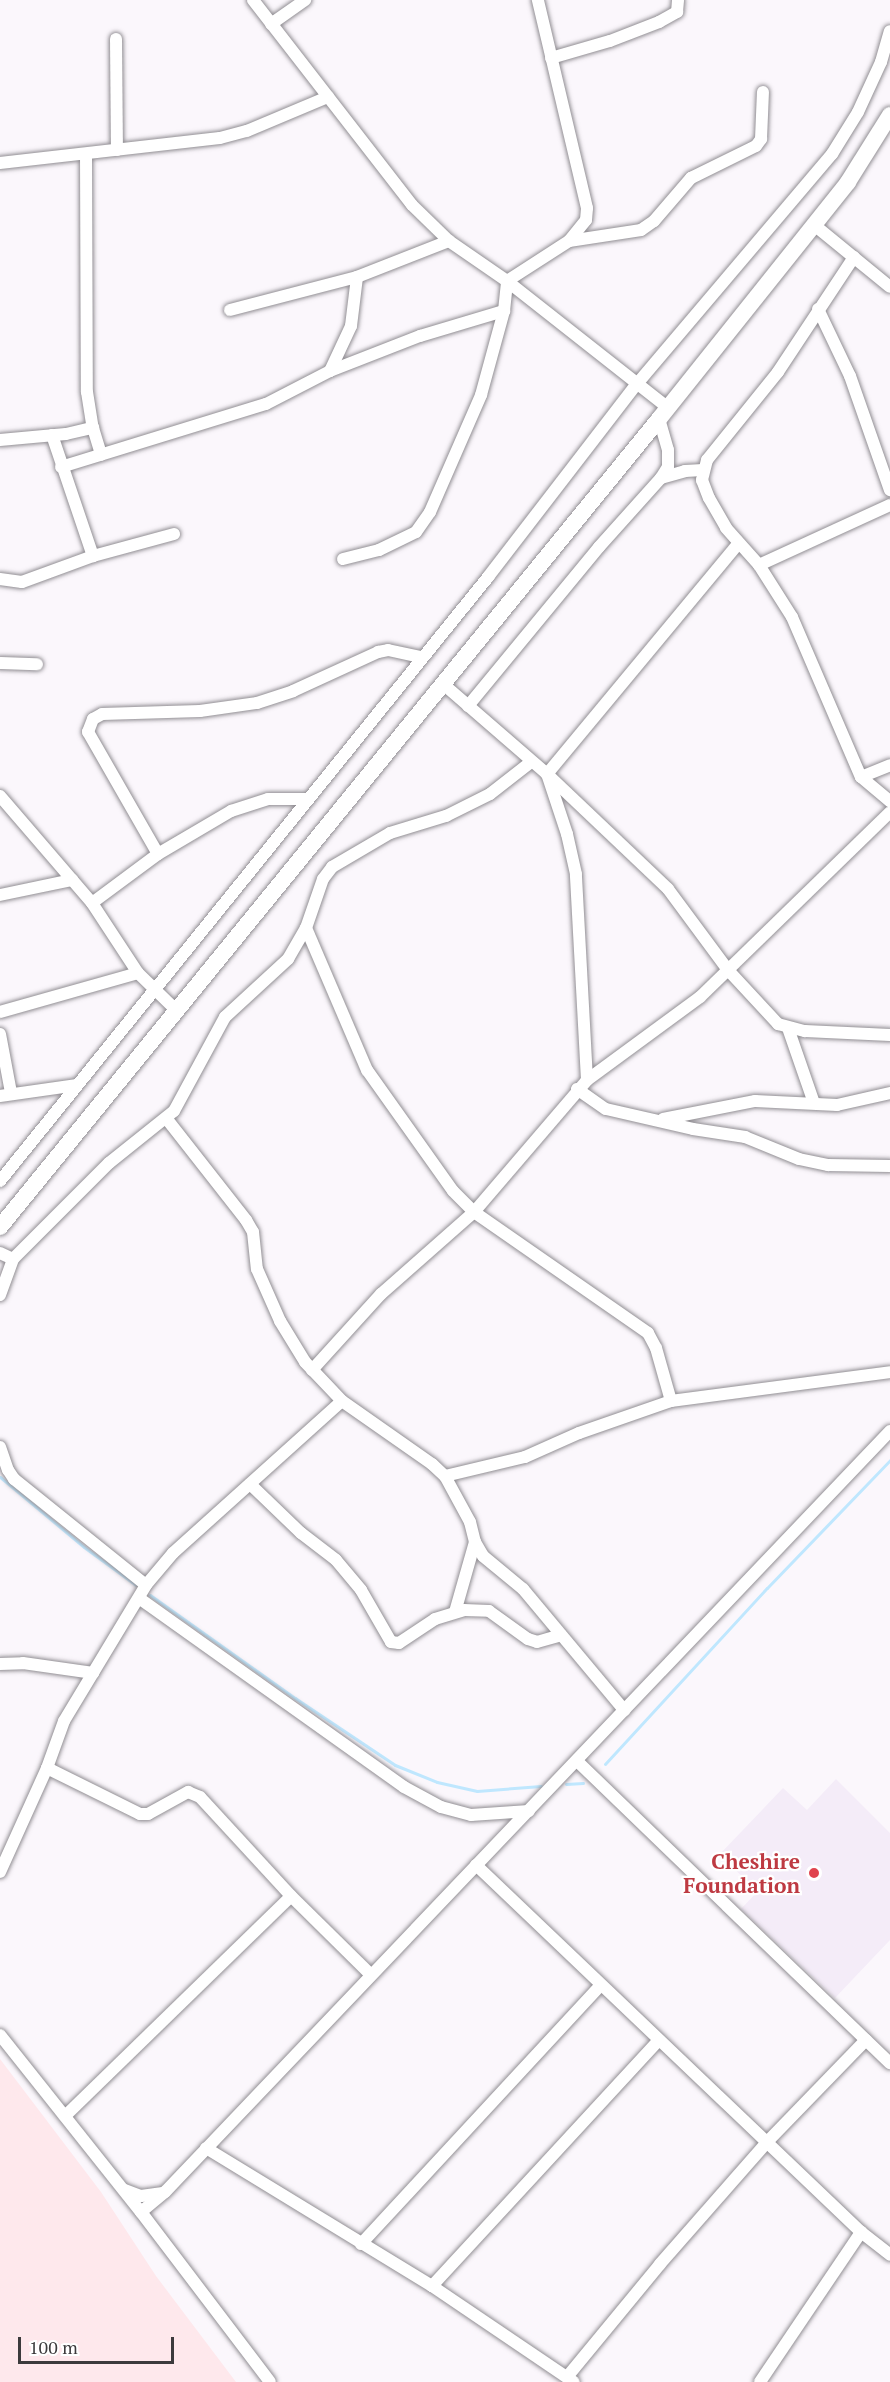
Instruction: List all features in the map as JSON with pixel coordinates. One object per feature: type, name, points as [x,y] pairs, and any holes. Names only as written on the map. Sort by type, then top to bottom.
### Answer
[{"type":"main road","points":[[0,1227],[813,224],[862,162],[890,115]]},
{"type":"street","points":[[253,0],[412,205],[450,241],[507,281],[636,385],[662,412],[668,450],[668,467],[661,478],[599,547],[468,706]]},
{"type":"street","points":[[271,24],[305,0]]},
{"type":"street","points":[[507,281],[569,241],[586,220],[587,208],[538,0]]},
{"type":"street","points":[[551,58],[610,41],[659,22],[676,12],[678,0]]},
{"type":"street","points":[[0,1180],[309,799],[636,385],[832,154],[858,112],[881,62],[890,31]]},
{"type":"street","points":[[116,39],[117,150]]},
{"type":"street","points":[[569,241],[640,230],[654,221],[691,178],[756,146],[761,139],[763,92]]},
{"type":"street","points":[[0,163],[220,138],[247,131],[328,98]]},
{"type":"street","points":[[86,154],[87,392],[100,455]]},
{"type":"street","points":[[813,224],[890,287]]},
{"type":"street","points":[[230,310],[357,277],[450,241]]},
{"type":"street","points":[[854,257],[778,372],[707,460],[702,480],[709,498],[738,544],[759,565],[792,617],[861,777],[890,801]]},
{"type":"street","points":[[330,371],[351,326],[357,277]]},
{"type":"street","points":[[343,559],[379,550],[416,532],[430,512],[481,395],[504,311],[507,281]]},
{"type":"street","points":[[818,309],[850,376],[890,490]]},
{"type":"street","points":[[61,467],[266,404],[330,371],[420,336],[504,311]]},
{"type":"street","points":[[0,440],[93,428]]},
{"type":"street","points":[[52,435],[93,556]]},
{"type":"street","points":[[661,478],[685,471],[703,470]]},
{"type":"street","points":[[759,565],[890,505]]},
{"type":"street","points":[[0,579],[22,582],[93,556],[174,534]]},
{"type":"street","points":[[547,774],[738,544]]},
{"type":"street","points":[[158,854],[88,732],[93,718],[102,714],[226,709],[257,703],[293,691],[378,652],[388,650],[422,657]]},
{"type":"street","points":[[0,663],[37,664]]},
{"type":"street","points":[[441,683],[547,774],[668,889],[728,970],[772,1019],[788,1028],[805,1032],[890,1035]]},
{"type":"street","points":[[0,1295],[13,1259],[109,1163],[179,1104],[225,1017],[288,959],[306,928],[323,879],[332,867],[390,833],[446,816],[490,794],[531,762]]},
{"type":"street","points":[[861,777],[890,765]]},
{"type":"street","points":[[547,774],[570,842],[576,874],[587,1080]]},
{"type":"street","points":[[0,796],[92,903],[138,973],[176,1010]]},
{"type":"street","points":[[92,903],[158,854],[231,811],[268,799],[309,799]]},
{"type":"street","points":[[312,1370],[381,1294],[474,1212],[577,1089],[700,997],[890,812]]},
{"type":"street","points":[[0,895],[72,880]]},
{"type":"street","points":[[306,928],[367,1070],[453,1191],[474,1212],[648,1333],[656,1348],[671,1401]]},
{"type":"street","points":[[0,1012],[138,973]]},
{"type":"street","points":[[788,1028],[814,1103]]},
{"type":"street","points":[[0,1034],[6,1095],[77,1085]]},
{"type":"street","points":[[577,1089],[606,1109],[746,1137],[799,1160],[828,1165],[890,1166]]},
{"type":"street","points":[[659,1120],[755,1101],[848,1104],[890,1093]]},
{"type":"street","points":[[165,1118],[226,1192],[253,1232],[257,1269],[265,1289],[280,1321],[312,1370],[342,1401],[432,1464],[445,1476],[470,1522],[475,1542],[483,1556],[523,1589],[624,1710]]},
{"type":"street","points":[[0,1253],[13,1259]]},
{"type":"street","points":[[445,1476],[525,1457],[579,1433],[671,1401],[890,1372]]},
{"type":"street","points":[[0,1872],[47,1768],[64,1721],[146,1585],[173,1553],[342,1401]]},
{"type":"street","points":[[141,2212],[165,2192],[890,1431]]},
{"type":"street","points":[[0,1447],[8,1470],[14,1479],[146,1585]]},
{"type":"street","points":[[250,1484],[301,1533],[336,1560],[361,1590],[391,1642],[399,1643],[435,1619],[455,1612],[489,1611],[518,1633],[537,1642],[561,1635]]},
{"type":"street","points":[[455,1612],[475,1542]]},
{"type":"street","points":[[139,1598],[404,1786],[441,1807],[471,1815],[528,1811]]},
{"type":"street","points":[[0,1664],[23,1663],[93,1673]]},
{"type":"street","points":[[578,1761],[890,2063]]},
{"type":"street","points":[[47,1768],[140,1814],[148,1814],[188,1792],[200,1797],[291,1896],[371,1975]]},
{"type":"street","points":[[477,1864],[658,2041],[861,2232],[890,2255]]},
{"type":"street","points":[[66,2116],[291,1896]]},
{"type":"street","points":[[361,2244],[601,1985]]},
{"type":"street","points":[[0,2035],[141,2212],[270,2382]]},
{"type":"street","points":[[206,2148],[432,2286],[570,2379],[660,2264],[767,2142],[866,2040]]},
{"type":"street","points":[[432,2286],[658,2041]]},
{"type":"street","points":[[119,2186],[141,2196],[165,2192]]},
{"type":"street","points":[[760,2382],[861,2232]]},
{"type":"shaded area","name":"Cheshire Foundation","points":[[836,1779],[890,1833],[890,1940],[835,1998],[741,1909],[758,1891],[719,1855],[783,1788],[807,1810]]},
{"type":"shaded area","points":[[0,2059],[101,2192],[156,2276],[236,2382],[0,2382]]},
{"type":"waterway","points":[[605,1764],[767,1588],[890,1460]]},
{"type":"waterway","points":[[0,1477],[84,1547],[136,1585]]},
{"type":"waterway","points":[[150,1595],[295,1698],[395,1765],[437,1782],[477,1791],[541,1786]]},
{"type":"waterway","points":[[566,1784],[583,1783]]},
{"type":"place","name":"Cheshire Foundation","points":[[814,1873]]}]
